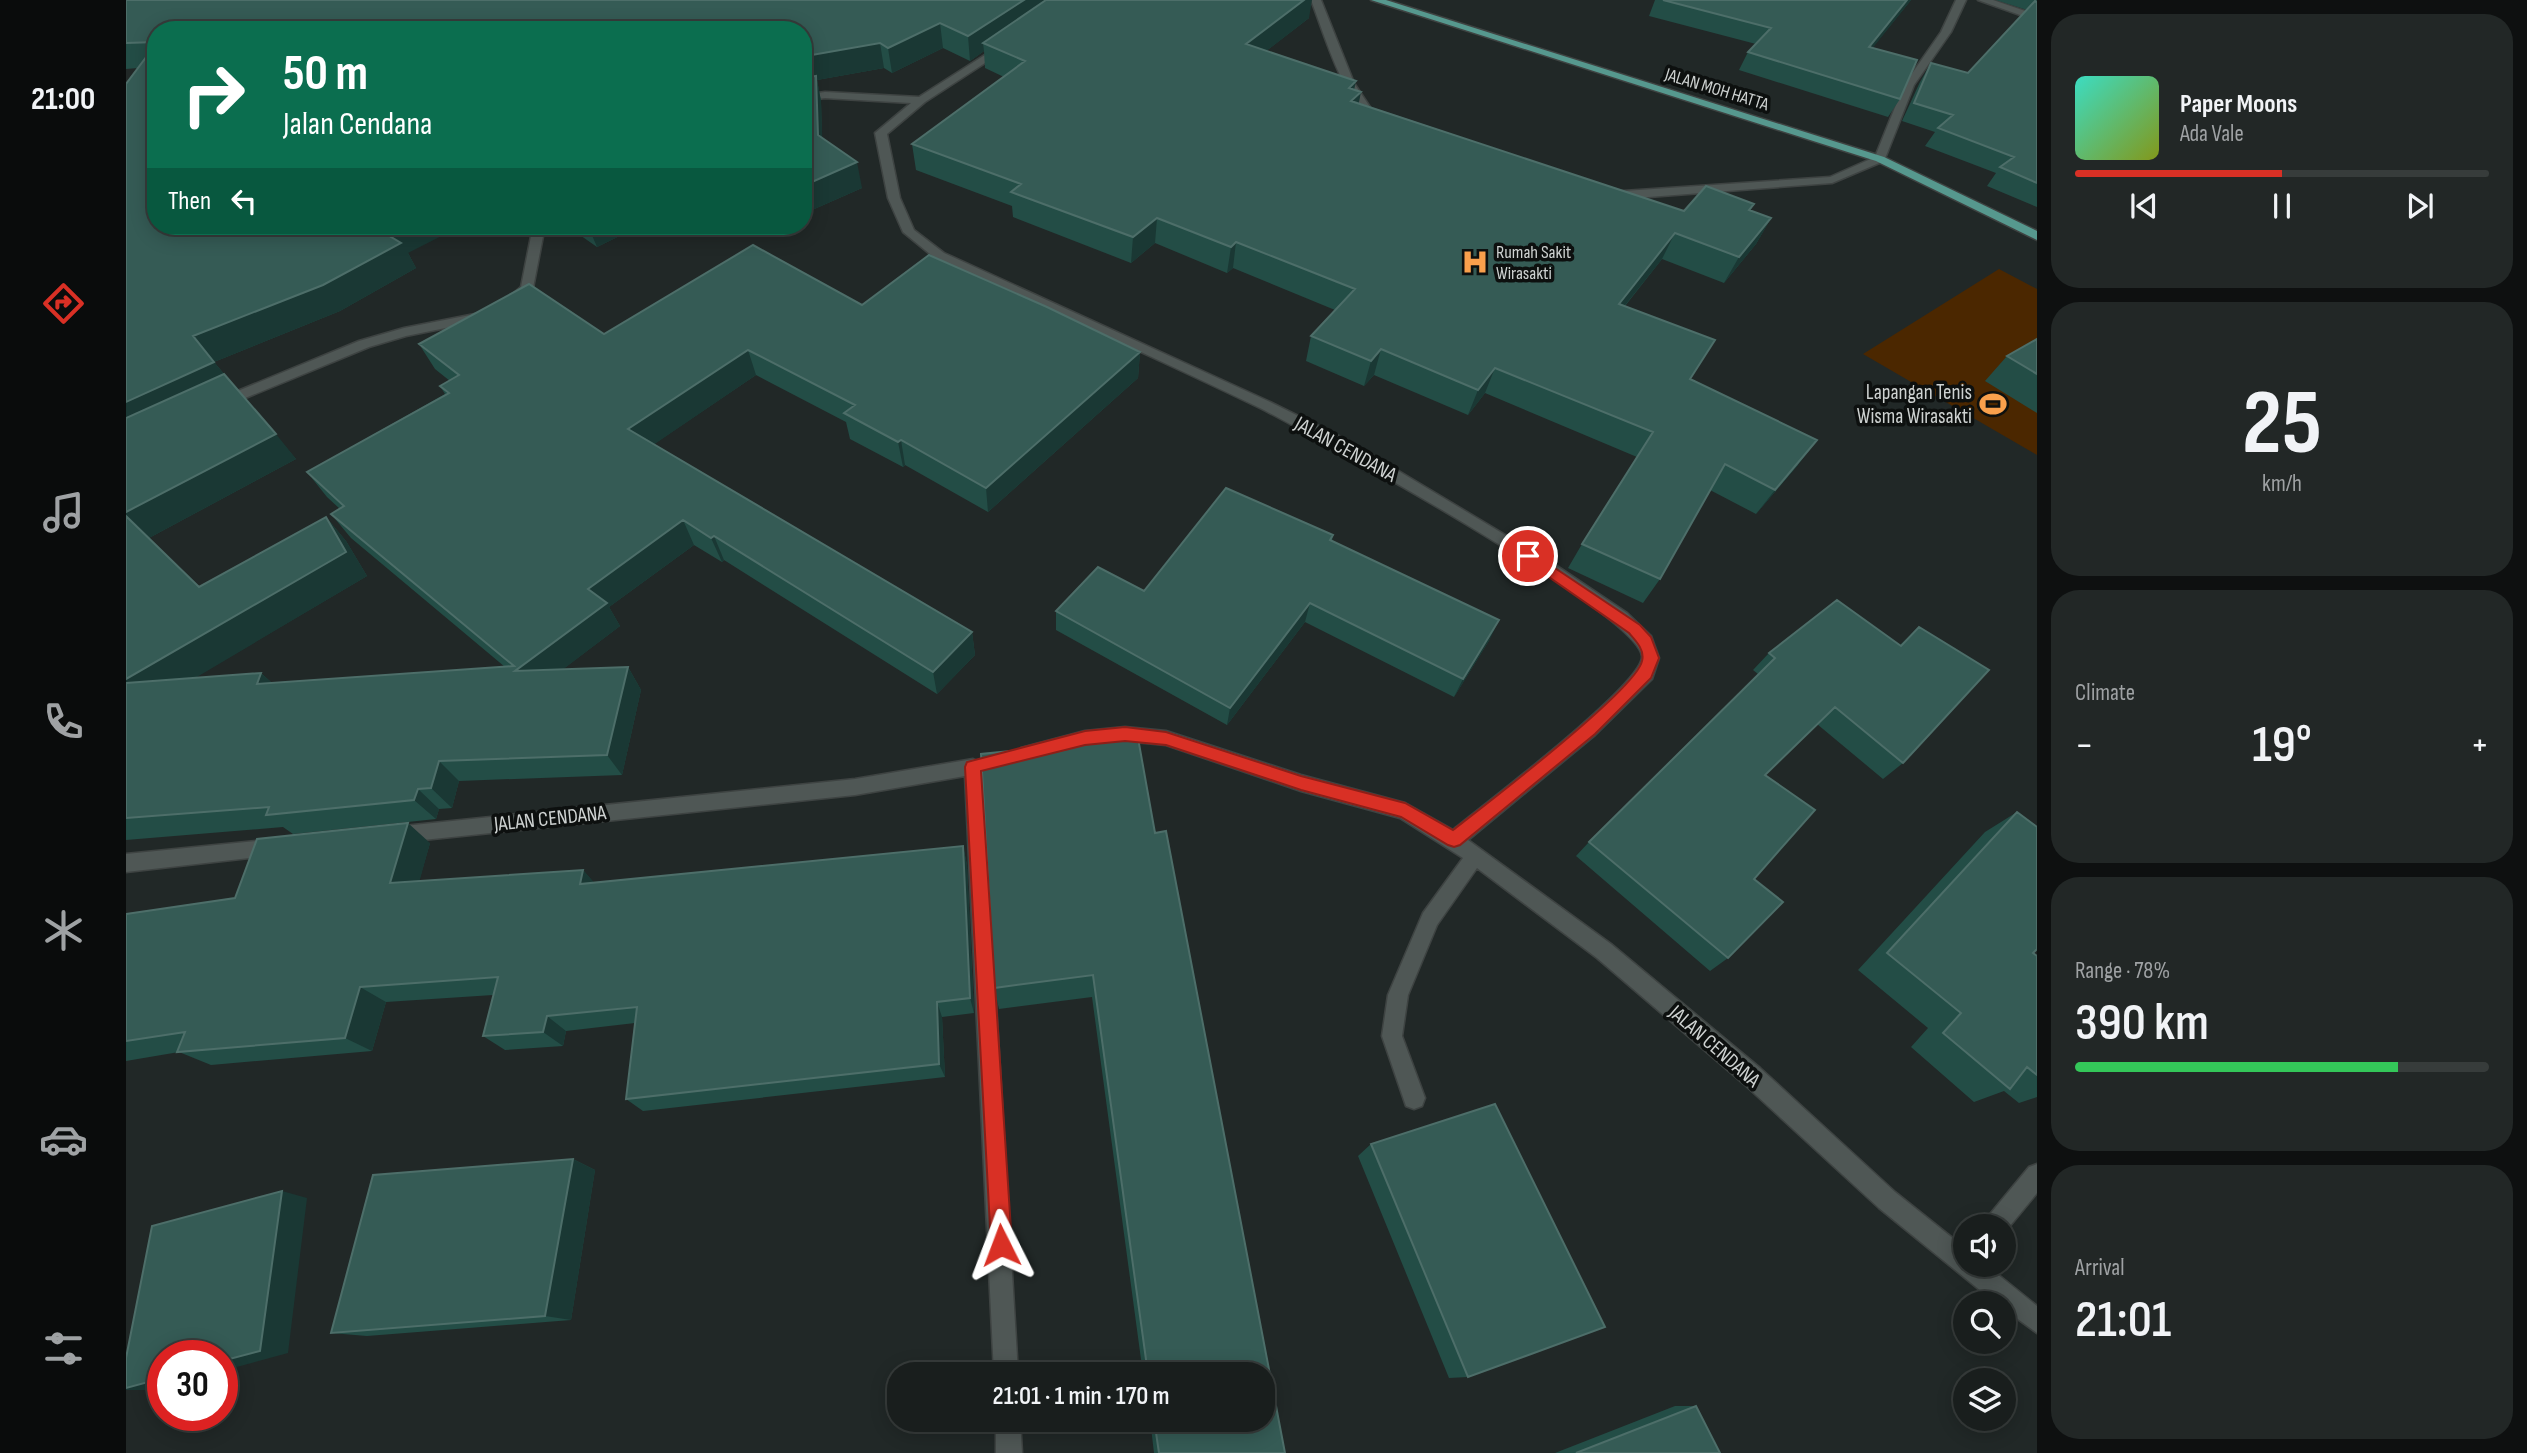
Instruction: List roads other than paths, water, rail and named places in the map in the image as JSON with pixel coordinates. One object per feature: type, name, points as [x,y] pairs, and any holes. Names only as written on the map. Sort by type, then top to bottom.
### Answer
[{"type":"main road","name":"JALAN MOH HATTA","points":[[1376,0],[1880,159],[2037,236]]},
{"type":"street","points":[[1316,0],[1345,75],[1370,116],[1392,133]]},
{"type":"street","points":[[1596,197],[1832,180],[1880,159],[1909,85],[1946,32],[1961,0]]},
{"type":"street","points":[[1983,0],[2037,18]]},
{"type":"street","name":"JALAN CENDANA","points":[[1017,39],[921,100],[881,133],[894,198],[909,232],[940,256],[1251,398],[1340,443],[1551,570],[1621,618],[1645,641],[1651,658],[1646,674],[1589,730],[1454,840]]},
{"type":"street","points":[[812,97],[825,95],[921,100]]},
{"type":"street","points":[[212,407],[363,344],[404,332],[486,316],[513,301],[527,288],[537,235]]},
{"type":"street","name":"JALAN CENDANA","points":[[374,837],[855,787],[973,767],[1085,738],[1125,734],[1166,738],[1301,783],[1405,811],[1454,840],[1604,951],[1752,1076],[1887,1200],[1953,1253]]},
{"type":"street","points":[[973,767],[1006,1362]]},
{"type":"street","points":[[126,863],[291,845]]},
{"type":"street","points":[[1414,1098],[1392,1036],[1398,995],[1430,919],[1475,856]]},
{"type":"street","points":[[2005,1214],[2037,1175]]},
{"type":"street","name":"JALAN CENDANA","points":[[1983,1277],[2037,1321]]},
{"type":"street","points":[[1008,1432],[1009,1453]]},
{"type":"place","name":"Rumah Sakit Wirasakti","points":[[1475,262]]},
{"type":"place","name":"Lapangan Tenis Wisma Wirasakti","points":[[1993,404]]}]
